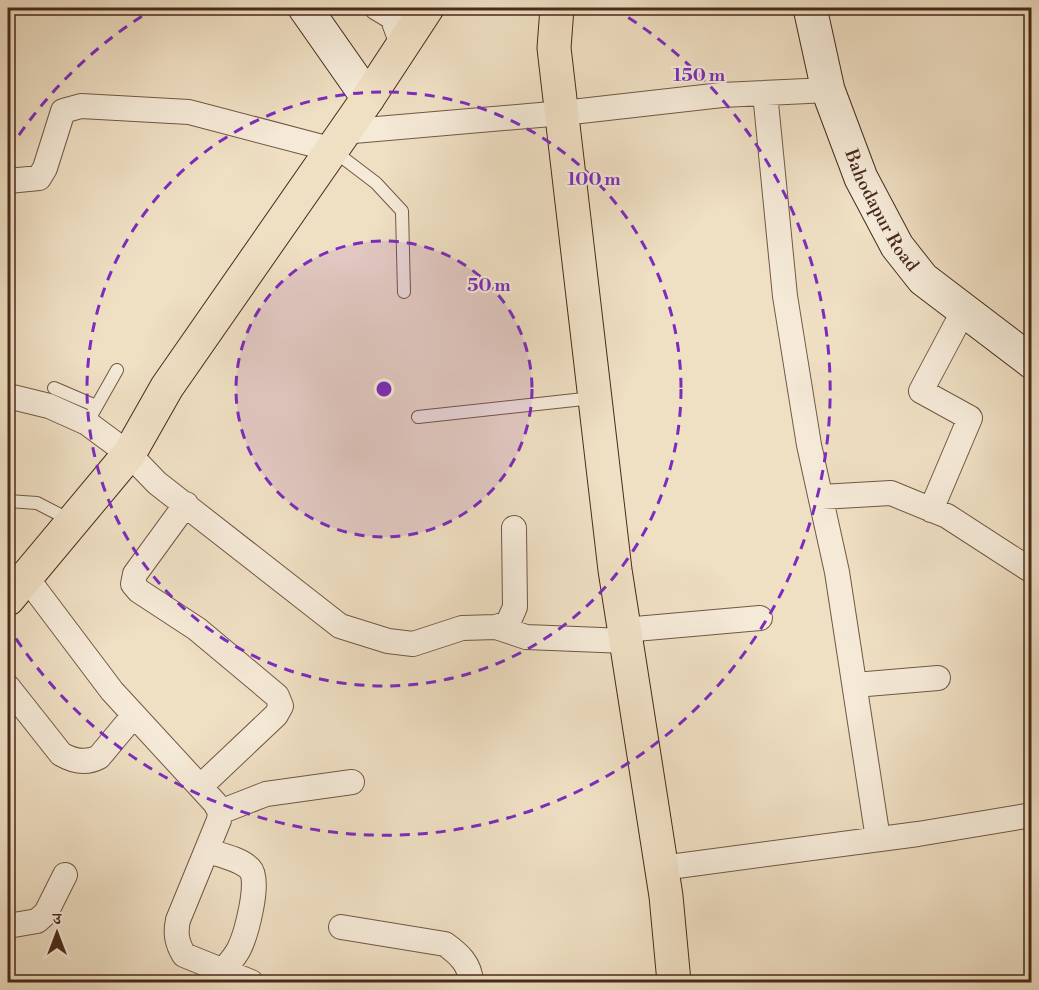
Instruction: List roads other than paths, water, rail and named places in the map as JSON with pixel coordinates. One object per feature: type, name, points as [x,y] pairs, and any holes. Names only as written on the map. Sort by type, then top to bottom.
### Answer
[{"type":"main road","points":[[305,8],[368,98]]},
{"type":"main road","points":[[16,588],[129,454],[167,387],[336,140],[368,98],[427,8]]},
{"type":"main road","points":[[557,8],[554,48],[595,398],[625,636],[662,868],[674,982]]},
{"type":"main road","name":"Bahodapur Road","points":[[810,8],[828,90],[861,178],[897,246],[923,279],[1032,362]]},
{"type":"street","points":[[377,8],[392,17],[402,44]]},
{"type":"street","points":[[8,181],[39,178],[45,168],[63,111],[81,106],[189,112],[336,140],[563,113],[765,93],[828,90]]},
{"type":"street","points":[[765,93],[785,296],[809,445],[821,496],[855,685],[878,840]]},
{"type":"street","points":[[931,510],[970,418],[921,391],[964,310]]},
{"type":"street","points":[[8,396],[91,414],[157,483],[340,626],[360,634],[413,644],[462,628],[496,627],[508,623],[515,607],[514,528]]},
{"type":"street","points":[[821,496],[891,493],[947,516],[1032,571]]},
{"type":"street","points":[[186,504],[135,574],[134,584],[139,591],[197,629],[277,696],[281,706],[276,715],[201,786]]},
{"type":"street","points":[[16,588],[201,786],[220,812]]},
{"type":"street","points":[[496,627],[526,637],[625,636],[760,618]]},
{"type":"street","points":[[855,685],[939,678]]},
{"type":"street","points":[[8,687],[61,754],[72,760],[91,761],[99,757],[134,715]]},
{"type":"street","points":[[220,812],[266,794],[352,782]]},
{"type":"street","points":[[220,812],[208,851],[176,932],[178,945],[184,955],[218,976],[251,982]]},
{"type":"street","points":[[662,868],[878,840],[1032,815]]},
{"type":"street","points":[[208,851],[244,864],[252,870],[255,881],[246,930],[238,951],[218,976]]},
{"type":"street","points":[[9,928],[37,921],[46,913],[65,875]]},
{"type":"street","points":[[341,927],[445,944],[458,953],[466,963],[471,982]]},
{"type":"lane","points":[[336,140],[402,211],[404,292]]},
{"type":"lane","points":[[54,388],[91,414],[117,370]]},
{"type":"lane","points":[[418,417],[595,398]]},
{"type":"lane","points":[[8,501],[37,503],[71,521]]}]
